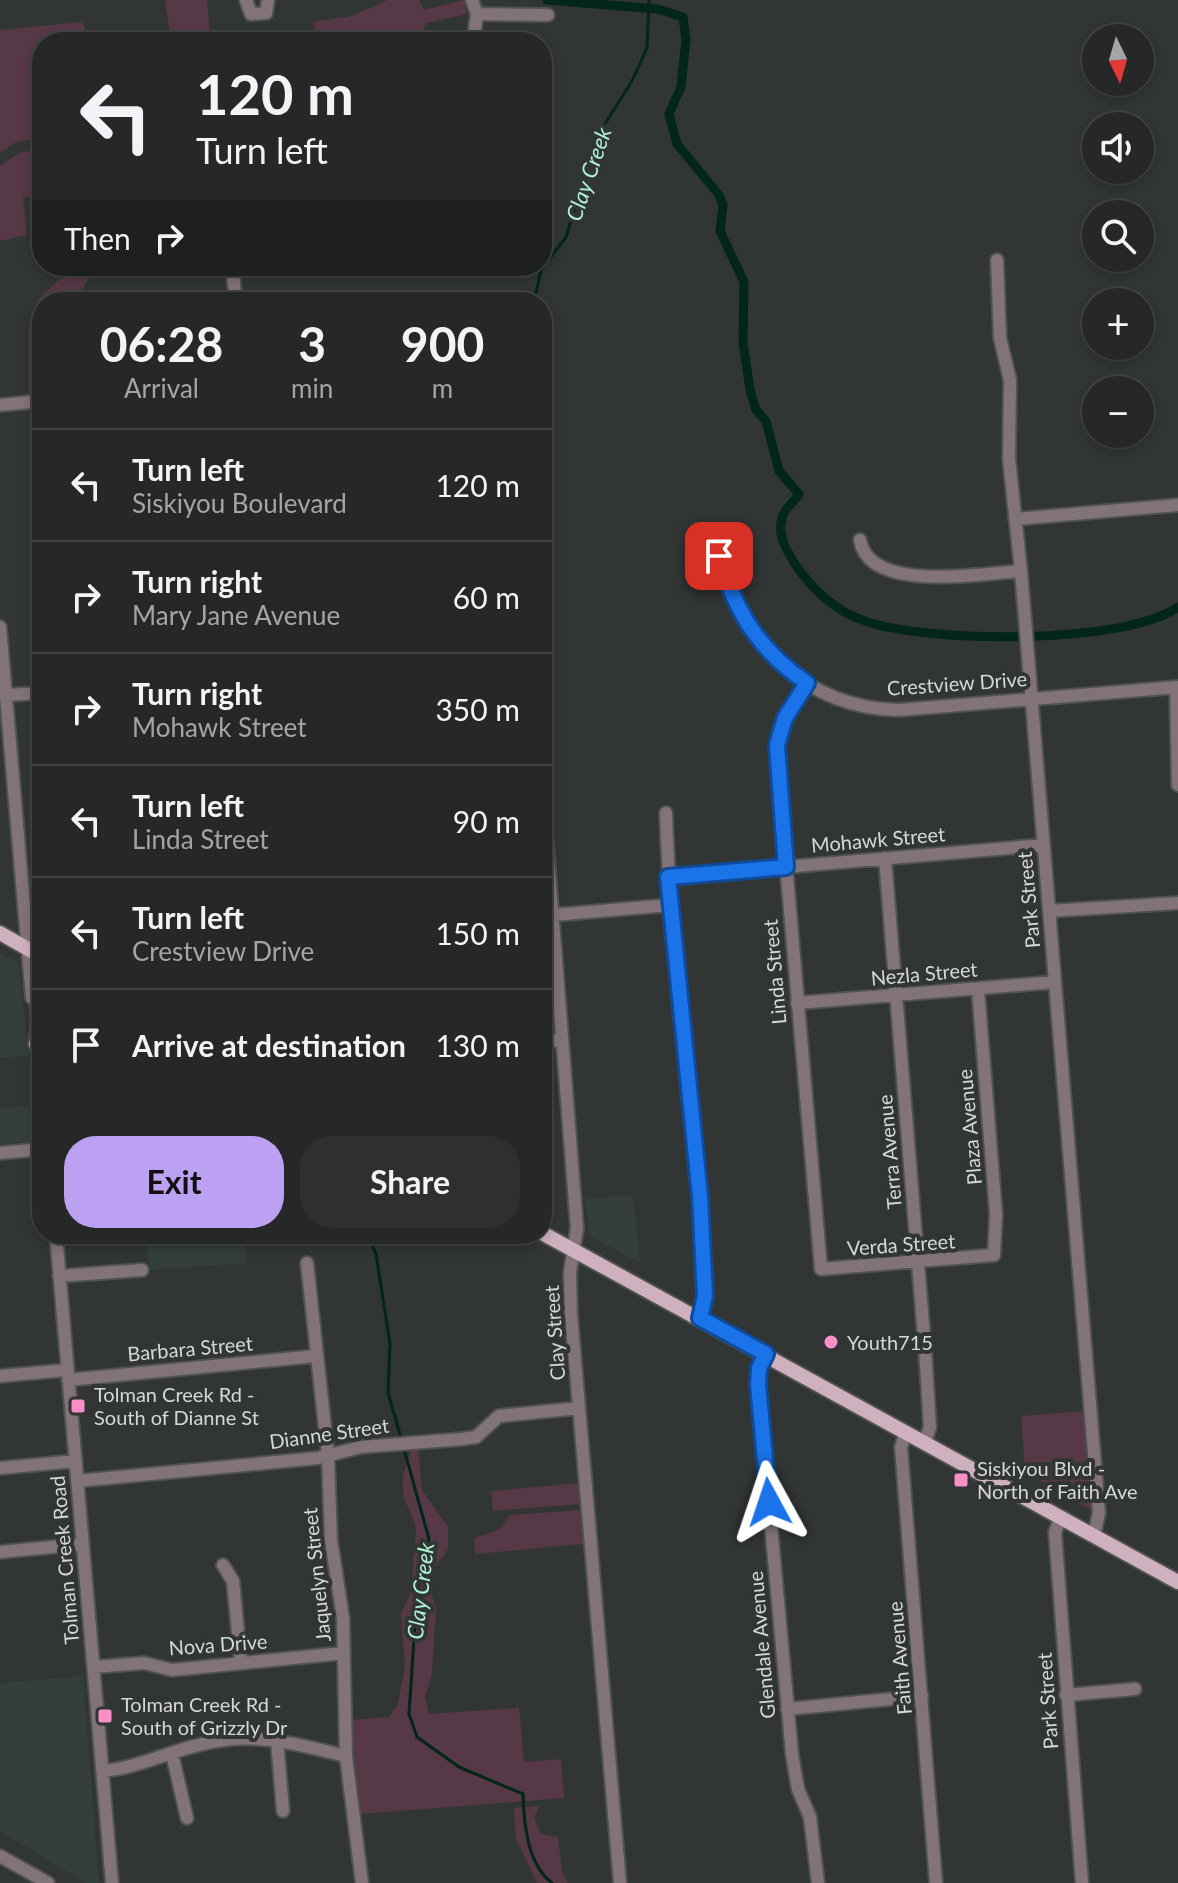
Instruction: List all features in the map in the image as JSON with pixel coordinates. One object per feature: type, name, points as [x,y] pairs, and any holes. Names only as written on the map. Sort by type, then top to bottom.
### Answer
[{"type":"main road","points":[[0,933],[32,951]]},
{"type":"main road","points":[[552,1238],[1178,1582]]},
{"type":"street","points":[[246,0],[251,14],[259,16],[266,13],[268,0]]},
{"type":"street","points":[[472,0],[477,14],[474,32]]},
{"type":"street","points":[[477,14],[548,15]]},
{"type":"street","name":"Park Street","points":[[997,260],[1000,338],[1010,380],[1009,459],[1032,699],[1099,1513],[1094,1535]]},
{"type":"street","points":[[0,405],[32,402]]},
{"type":"street","points":[[1015,519],[1178,505]]},
{"type":"street","points":[[860,540],[862,551],[871,561],[907,577],[1021,571]]},
{"type":"street","name":"Crestview Drive","points":[[719,556],[732,598],[752,633],[778,662],[807,683],[846,702],[884,709],[1177,687]]},
{"type":"street","points":[[0,627],[32,996]]},
{"type":"street","name":"Linda Street","points":[[807,683],[785,718],[777,745],[819,1266]]},
{"type":"street","points":[[1177,687],[1178,785]]},
{"type":"street","points":[[6,695],[32,694]]},
{"type":"street","points":[[666,813],[670,905],[700,1197],[705,1296],[700,1318]]},
{"type":"street","name":"Mohawk Street","points":[[668,877],[1044,845]]},
{"type":"street","name":"Terra Avenue","points":[[885,858],[930,1427],[925,1442]]},
{"type":"street","name":"Clay Street","points":[[552,903],[577,1228],[569,1291],[620,1883]]},
{"type":"street","points":[[1049,911],[1178,903]]},
{"type":"street","points":[[553,915],[670,905]]},
{"type":"street","name":"Nezla Street","points":[[797,1003],[1055,982]]},
{"type":"street","name":"Plaza Avenue","points":[[978,989],[997,1233],[996,1250],[989,1258]]},
{"type":"street","points":[[552,1040],[562,1040]]},
{"type":"street","points":[[0,1153],[32,1150]]},
{"type":"street","name":"Tolman Creek Road","points":[[57,1244],[112,1883]]},
{"type":"street","name":"Verda Street","points":[[819,1266],[824,1270],[989,1258]]},
{"type":"street","name":"Jaquelyn Street","points":[[307,1263],[328,1455],[331,1540],[344,1653],[346,1756],[362,1883]]},
{"type":"street","points":[[59,1276],[142,1270]]},
{"type":"street","name":"Glendale Avenue","points":[[766,1354],[759,1368],[758,1384],[787,1709],[795,1776],[810,1817],[818,1883]]},
{"type":"street","name":"Barbara Street","points":[[0,1376],[68,1375],[316,1356]]},
{"type":"street","name":"Dianne Street","points":[[77,1481],[328,1455],[361,1447],[476,1437],[499,1416],[579,1408]]},
{"type":"street","name":"Faith Avenue","points":[[906,1432],[901,1447],[936,1883]]},
{"type":"street","points":[[0,1468],[76,1461]]},
{"type":"street","name":"Park Street","points":[[1061,1517],[1055,1532],[1082,1883]]},
{"type":"street","points":[[0,1552],[83,1544]]},
{"type":"street","points":[[223,1565],[233,1581],[241,1663]]},
{"type":"street","name":"Nova Drive","points":[[94,1667],[144,1663],[172,1670],[344,1653]]},
{"type":"street","points":[[1066,1695],[1135,1689]]},
{"type":"street","points":[[787,1709],[922,1696]]},
{"type":"street","points":[[103,1771],[218,1740],[277,1740],[346,1756]]},
{"type":"street","points":[[277,1740],[283,1811]]},
{"type":"street","points":[[172,1754],[187,1818]]},
{"type":"street","points":[[0,1856],[48,1883]]},
{"type":"shaded area","points":[[165,0],[207,0],[210,32],[170,32]]},
{"type":"shaded area","points":[[387,0],[419,0],[424,10],[464,0],[467,14],[426,23],[423,32],[314,32],[314,22],[352,16]]},
{"type":"shaded area","points":[[82,22],[86,32],[32,32],[32,139],[16,142],[0,153],[0,30]]},
{"type":"shaded area","points":[[32,151],[32,197],[23,198],[27,235],[0,241],[0,166],[21,152]]},
{"type":"shaded area","points":[[63,276],[91,276],[80,292],[46,292]]},
{"type":"shaded area","points":[[32,317],[32,395],[29,395],[29,327]]},
{"type":"shaded area","points":[[0,953],[19,963],[29,1056],[0,1058]]},
{"type":"shaded area","points":[[32,1105],[32,1141],[0,1144],[0,1108]]},
{"type":"shaded area","points":[[633,1195],[640,1263],[590,1236],[585,1199]]},
{"type":"shaded area","points":[[147,1244],[245,1244],[246,1263],[149,1270]]},
{"type":"shaded area","points":[[1086,1411],[1092,1510],[1025,1472],[1021,1416]]},
{"type":"shaded area","points":[[412,1449],[418,1449],[422,1490],[448,1527],[448,1549],[431,1572],[430,1589],[436,1609],[432,1674],[425,1697],[429,1714],[519,1708],[524,1762],[561,1759],[564,1798],[361,1814],[350,1720],[389,1717],[398,1704],[405,1666],[401,1613],[411,1593],[416,1527],[403,1495],[403,1474]]},
{"type":"shaded area","points":[[579,1483],[580,1504],[493,1511],[491,1491]]},
{"type":"shaded area","points":[[581,1510],[584,1544],[475,1554],[474,1538],[499,1530],[510,1515]]},
{"type":"shaded area","points":[[83,1676],[99,1883],[86,1883],[0,1831],[0,1683]]},
{"type":"shaded area","points":[[539,1806],[534,1818],[541,1834],[558,1837],[562,1872],[568,1883],[537,1883],[516,1839],[514,1808]]},
{"type":"waterway","points":[[547,0],[658,9],[683,17],[686,40],[681,87],[669,114],[677,144],[719,195],[723,205],[720,231],[744,282],[743,342],[750,390],[756,410],[766,421],[779,471],[799,494],[783,514],[782,537],[795,564],[817,590],[834,605],[865,621],[894,628],[977,636],[1072,634],[1115,628],[1152,619],[1178,607]]},
{"type":"waterway","name":"Clay Creek","points":[[552,255],[566,237],[596,138],[632,81],[647,48],[649,0]]},
{"type":"waterway","name":"Clay Creek","points":[[536,292],[540,276]]},
{"type":"waterway","name":"Clay Creek","points":[[372,1244],[376,1254],[390,1344],[388,1393],[402,1441]]},
{"type":"waterway","name":"Clay Creek","points":[[404,1449],[429,1539],[417,1593],[409,1714],[417,1737],[459,1767],[523,1794],[528,1843],[537,1865],[552,1883]]},
{"type":"place","name":"Youth715","points":[[831,1342]]},
{"type":"place","name":"Tolman Creek Rd - South of Dianne St","points":[[78,1406]]},
{"type":"place","name":"Siskiyou Blvd - North of Faith Ave","points":[[961,1480]]},
{"type":"place","name":"Tolman Creek Rd - South of Grizzly Dr","points":[[105,1716]]},
{"type":"route","points":[[719,556],[732,598],[752,633],[778,662],[807,683],[785,718],[777,745],[786,867],[668,877],[700,1197],[705,1308],[700,1318],[766,1354],[759,1368],[758,1384],[769,1502]]}]
